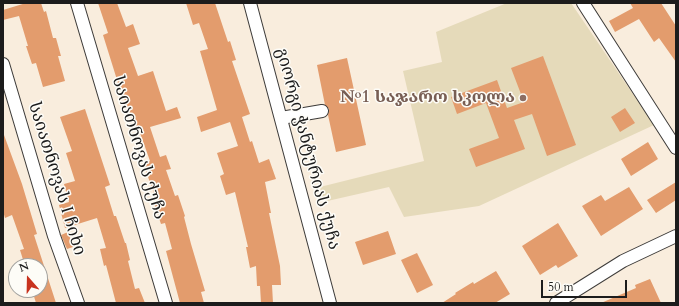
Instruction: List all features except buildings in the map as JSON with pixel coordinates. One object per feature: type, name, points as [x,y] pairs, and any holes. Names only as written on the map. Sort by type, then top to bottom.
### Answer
[{"type":"street","name":"საიათნოვას ქუჩა","points":[[77,3],[166,303]]},
{"type":"street","name":"გიორგი ჭანტურიას ქუჩა","points":[[250,3],[330,303]]},
{"type":"street","points":[[583,3],[676,148]]},
{"type":"street","name":"საიათნოვას I ჩიხი","points":[[3,64],[54,236],[78,303]]},
{"type":"street","points":[[281,118],[322,111]]},
{"type":"street","points":[[556,303],[623,261],[676,236]]},
{"type":"shaded area","name":"№1 საჯარო სკოლა","points":[[507,3],[571,3],[654,125],[479,206],[404,217],[389,187],[323,202],[320,187],[424,161],[403,71],[442,62],[436,32]]},
{"type":"place","name":"№1 საჯარო სკოლა","points":[[523,98]]}]
